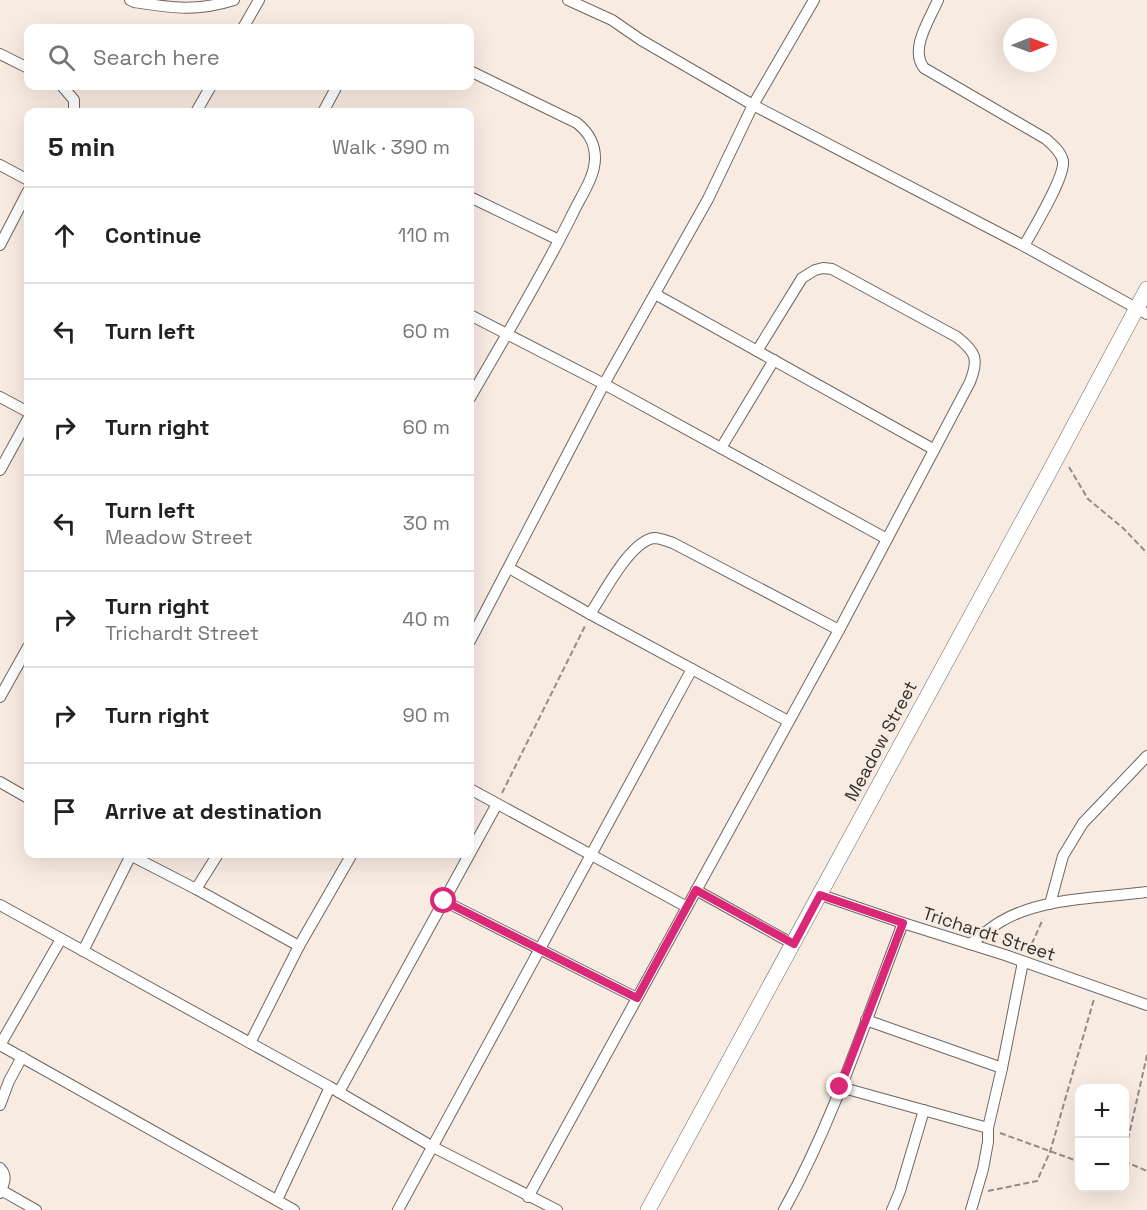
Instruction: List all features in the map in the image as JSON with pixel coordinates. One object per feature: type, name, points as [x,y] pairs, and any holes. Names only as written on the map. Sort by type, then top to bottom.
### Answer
[{"type":"street","points":[[130,0],[182,9],[216,6],[234,0]]},
{"type":"street","points":[[245,24],[260,0]]},
{"type":"street","points":[[568,0],[612,20],[641,40],[753,105],[1024,246],[1142,311]]},
{"type":"street","points":[[474,634],[603,384],[708,199],[753,105],[814,0]]},
{"type":"street","points":[[938,0],[918,50],[919,62],[924,68],[1046,139],[1060,155],[1062,169],[1058,182],[1024,246]]},
{"type":"street","points":[[0,54],[24,66]]},
{"type":"street","points":[[474,72],[577,123],[588,132],[594,145],[595,159],[591,177],[559,240],[474,391]]},
{"type":"street","points":[[65,90],[74,100],[74,108]]},
{"type":"street","points":[[198,108],[209,90]]},
{"type":"street","points":[[325,108],[336,90]]},
{"type":"street","points":[[0,165],[24,178]]},
{"type":"street","points":[[0,245],[24,198]]},
{"type":"street","points":[[474,199],[559,240]]},
{"type":"street","points":[[528,1197],[839,630],[976,367],[970,347],[940,327],[832,269],[823,268],[802,278],[757,351]]},
{"type":"street","name":"Meadow Street","points":[[648,1210],[1060,452],[1142,311],[1147,289]]},
{"type":"street","points":[[655,294],[933,449]]},
{"type":"street","points":[[474,317],[603,384],[887,539]]},
{"type":"street","points":[[721,448],[774,360]]},
{"type":"street","points":[[0,397],[24,410]]},
{"type":"street","points":[[0,470],[24,426]]},
{"type":"street","points":[[590,614],[635,549],[646,540],[657,538],[673,543],[839,630]]},
{"type":"street","points":[[509,568],[789,721]]},
{"type":"street","points":[[0,697],[24,664]]},
{"type":"street","points":[[398,1210],[692,669]]},
{"type":"street","points":[[1050,904],[1063,856],[1083,823],[1147,756]]},
{"type":"street","points":[[0,782],[24,796]]},
{"type":"street","points":[[474,791],[687,907]]},
{"type":"street","points":[[474,846],[497,804]]},
{"type":"street","points":[[83,951],[128,858]]},
{"type":"street","points":[[138,858],[299,946]]},
{"type":"street","points":[[196,889],[215,858]]},
{"type":"street","points":[[250,1043],[299,946],[350,858]]},
{"type":"street","points":[[277,1200],[335,1090],[467,858]]},
{"type":"street","points":[[696,890],[794,944]]},
{"type":"street","points":[[970,944],[1001,921],[1024,911],[1050,904],[1147,892]]},
{"type":"street","name":"Trichardt Street","points":[[820,895],[1147,1005]]},
{"type":"street","points":[[444,901],[637,998]]},
{"type":"street","points":[[0,905],[335,1090],[433,1147],[557,1210]]},
{"type":"street","points":[[784,1210],[804,1173],[840,1087],[903,923]]},
{"type":"street","points":[[62,939],[0,1045],[294,1210]]},
{"type":"street","points":[[971,1210],[988,1142],[988,1128],[1023,962]]},
{"type":"street","points":[[866,1020],[1002,1068]]},
{"type":"street","points":[[0,1105],[22,1057]]},
{"type":"street","points":[[840,1087],[988,1128]]},
{"type":"street","points":[[892,1210],[900,1191],[924,1110]]},
{"type":"street","points":[[0,1168],[5,1175],[1,1191],[36,1210]]},
{"type":"path","points":[[1060,452],[1088,499],[1123,528],[1147,553]]},
{"type":"path","points":[[497,804],[590,614]]},
{"type":"path","points":[[1023,962],[1050,904]]},
{"type":"path","points":[[977,1193],[1037,1181],[1050,1152],[1097,988]]},
{"type":"path","points":[[1129,1138],[1147,1055]]},
{"type":"path","points":[[988,1128],[1075,1160]]},
{"type":"path","points":[[1129,1163],[1147,1171]]},
{"type":"route","points":[[444,901],[637,998],[696,890],[794,944],[820,895],[903,923],[840,1087]]}]
